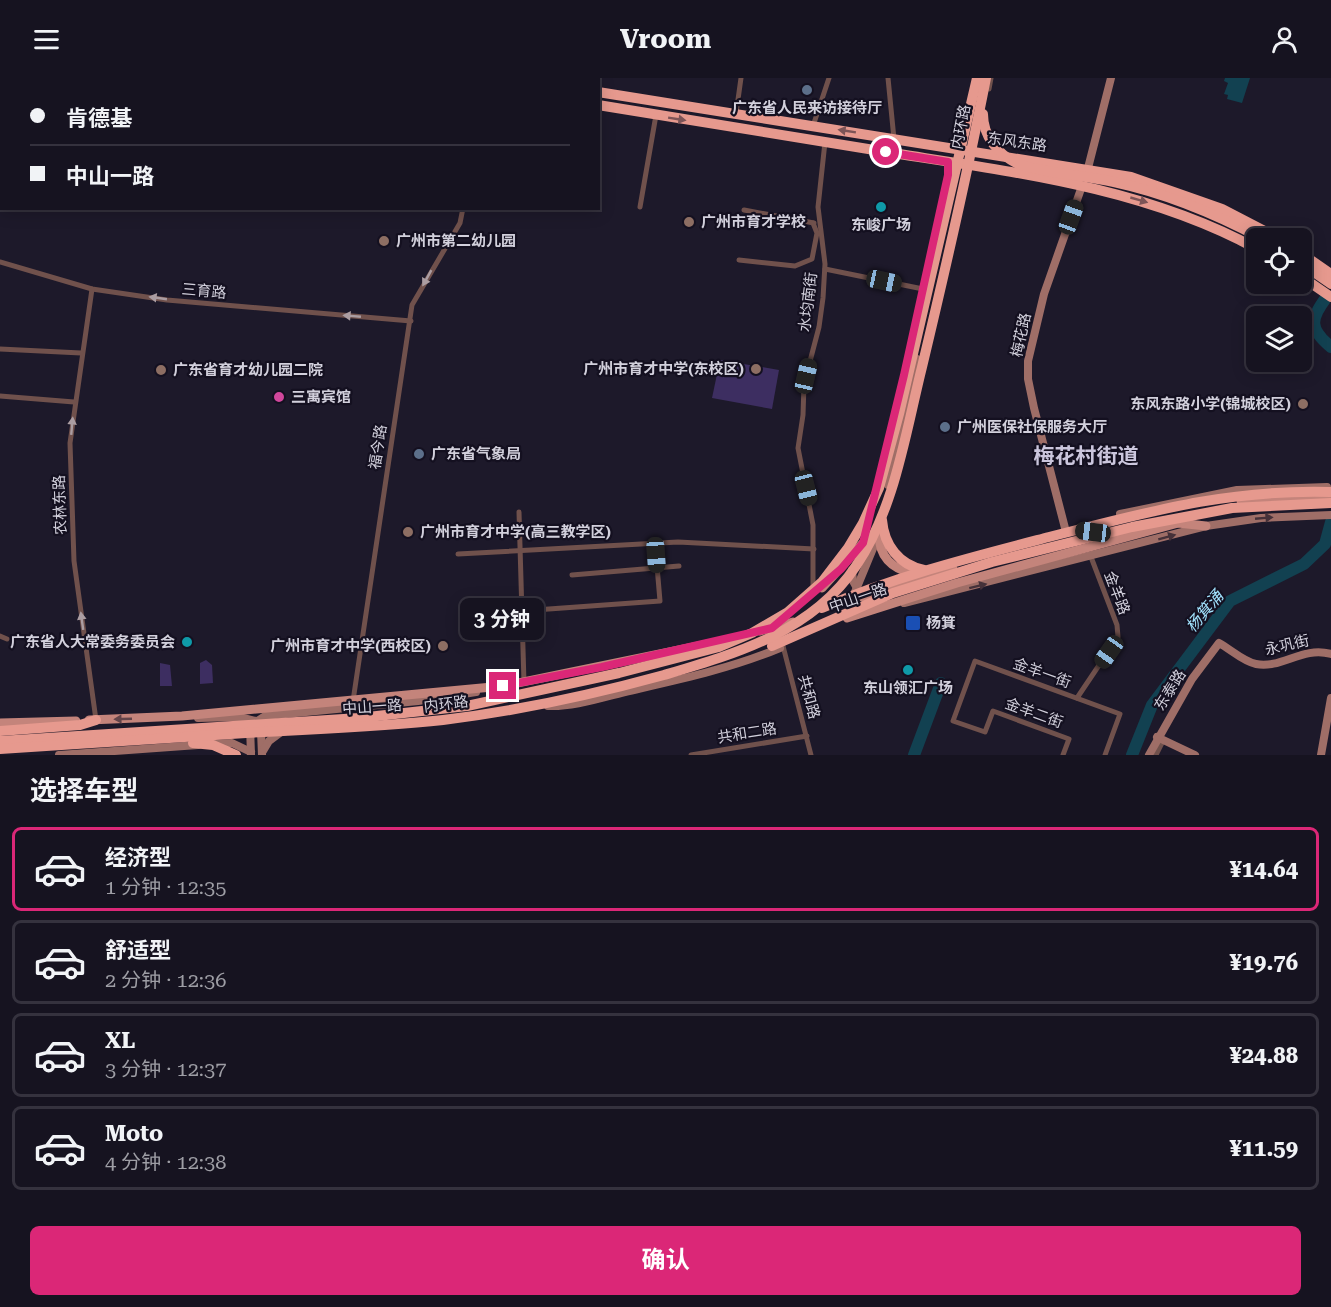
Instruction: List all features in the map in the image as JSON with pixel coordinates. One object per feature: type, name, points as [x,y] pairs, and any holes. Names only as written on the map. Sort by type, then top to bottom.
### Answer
[{"type":"highway","points":[[946,214],[970,78]]},
{"type":"highway","points":[[985,78],[984,125],[993,144],[1011,161],[1024,166],[1094,178],[1154,192],[1246,231]]},
{"type":"highway","name":"内环路","points":[[0,741],[425,712],[550,689],[735,642],[793,608],[822,582],[848,548],[877,492],[899,414],[946,214],[985,78]]},
{"type":"highway","name":"内环路","points":[[0,748],[442,720],[560,700],[639,682],[719,659],[777,635],[833,593],[849,576],[872,541],[894,481],[954,227],[985,78]]},
{"type":"highway","name":"东风东路","points":[[600,92],[1088,168],[1142,180],[1192,196],[1260,228]]},
{"type":"highway","name":"东风东路","points":[[600,105],[969,165],[1082,186],[1160,206],[1246,244]]},
{"type":"highway","points":[[1312,261],[1331,274]]},
{"type":"highway","points":[[1312,271],[1331,285]]},
{"type":"highway","points":[[1312,284],[1331,297]]},
{"type":"highway","points":[[899,414],[883,512],[883,526],[891,549],[906,564],[929,571],[948,572],[1147,523],[1210,510],[1263,504],[1330,508]]},
{"type":"highway","points":[[735,642],[912,574],[1146,512],[1239,494],[1331,489]]},
{"type":"highway","points":[[639,682],[709,668],[746,657],[863,605],[992,562]]},
{"type":"highway","points":[[0,731],[80,725],[96,720]]},
{"type":"highway","points":[[114,742],[205,744],[236,755]]},
{"type":"main road","points":[[1182,509],[1197,496]]},
{"type":"main road","name":"中山一路","points":[[828,610],[860,594],[1182,509],[1256,500],[1330,508]]},
{"type":"main road","name":"中山一路","points":[[0,748],[249,730],[262,726],[292,728],[425,719],[529,703],[670,671],[880,607],[1178,523],[1252,510],[1330,508]]},
{"type":"main road","points":[[1178,523],[1206,526]]},
{"type":"main road","points":[[1065,528],[1093,532]]},
{"type":"main road","points":[[879,534],[882,551],[892,565],[906,572],[932,575]]},
{"type":"main road","points":[[772,628],[813,596],[841,569],[863,543]]},
{"type":"main road","name":"中山一路","points":[[0,723],[182,716],[503,686],[772,628],[808,617]]},
{"type":"street","points":[[736,114],[741,78]]},
{"type":"street","points":[[813,126],[829,78]]},
{"type":"street","points":[[888,78],[894,139]]},
{"type":"street","points":[[968,151],[985,78]]},
{"type":"street","points":[[1088,168],[1111,78]]},
{"type":"street","points":[[640,207],[656,115]]},
{"type":"street","name":"水均南街","points":[[813,596],[814,549],[809,500],[798,448],[803,415],[804,384],[819,327],[825,269],[819,192],[825,142]]},
{"type":"street","points":[[863,543],[947,186],[948,162]]},
{"type":"street","points":[[948,162],[954,187],[916,365],[884,500],[852,568],[853,581],[860,594],[871,605],[880,607],[941,596],[1206,526],[1330,508]]},
{"type":"street","points":[[860,594],[879,534],[969,165]]},
{"type":"street","name":"梅花路","points":[[1065,528],[1034,408],[1028,370],[1031,343],[1041,305],[1082,186]]},
{"type":"street","name":"福今路","points":[[352,701],[412,305],[460,223],[463,210]]},
{"type":"street","points":[[744,210],[821,224]]},
{"type":"street","points":[[739,260],[795,266],[812,258],[817,234],[813,223]]},
{"type":"street","name":"三育路","points":[[0,262],[92,289],[167,300],[411,321]]},
{"type":"street","points":[[825,269],[923,289]]},
{"type":"street","name":"农林东路","points":[[92,289],[81,353],[70,443],[74,561],[96,720]]},
{"type":"street","points":[[0,349],[81,353]]},
{"type":"street","points":[[907,363],[916,365]]},
{"type":"street","points":[[0,396],[74,402]]},
{"type":"street","points":[[892,565],[907,568],[921,566],[1197,496],[1265,488],[1331,489]]},
{"type":"street","points":[[519,512],[524,683]]},
{"type":"street","points":[[1065,528],[1104,544]]},
{"type":"street","points":[[1036,562],[1058,541],[1065,528]]},
{"type":"street","points":[[521,611],[660,601],[655,543]]},
{"type":"street","points":[[458,554],[655,543],[744,544],[814,549]]},
{"type":"street","name":"金羊路","points":[[1077,698],[1118,637],[1116,625],[1091,557]]},
{"type":"street","points":[[572,575],[679,566]]},
{"type":"street","points":[[760,645],[851,596],[860,594]]},
{"type":"street","points":[[529,703],[564,706],[701,673],[783,646],[801,632]]},
{"type":"street","points":[[0,636],[7,639]]},
{"type":"street","name":"永巩街","points":[[1219,643],[1254,664],[1269,666],[1300,654],[1320,651],[1331,654]]},
{"type":"street","name":"东泰路","points":[[1149,755],[1192,679],[1219,643]]},
{"type":"street","name":"共和路","points":[[783,646],[811,755]]},
{"type":"street","name":"金羊一街","points":[[953,721],[975,662],[1120,714],[1105,755]]},
{"type":"street","points":[[670,671],[701,673]]},
{"type":"street","points":[[268,716],[417,701],[503,686]]},
{"type":"street","points":[[1321,755],[1331,698]]},
{"type":"street","name":"金羊二街","points":[[953,721],[985,732],[993,711],[1069,739],[1064,755]]},
{"type":"street","points":[[183,734],[182,716],[238,717],[262,726]]},
{"type":"street","points":[[262,754],[262,726],[268,716]]},
{"type":"street","points":[[262,726],[268,716]]},
{"type":"street","points":[[262,754],[273,737],[292,728]]},
{"type":"street","points":[[249,730],[251,753]]},
{"type":"street","points":[[159,736],[175,747]]},
{"type":"street","name":"共和二路","points":[[691,755],[807,736]]},
{"type":"street","points":[[128,738],[129,750]]},
{"type":"street","points":[[1156,755],[1160,739],[1195,755]]},
{"type":"street","points":[[59,755],[232,743],[251,753]]},
{"type":"shaded area","points":[[720,360],[779,370],[772,409],[712,398]]},
{"type":"shaded area","points":[[206,660],[212,665],[213,683],[200,684],[200,663]]},
{"type":"shaded area","points":[[160,663],[170,665],[172,686],[160,686]]},
{"type":"water","points":[[1225,78],[1250,78],[1242,103],[1227,99],[1228,95],[1224,94],[1228,83],[1224,81]]},
{"type":"waterway","name":"杨箕涌","points":[[1326,298],[1317,312],[1314,324],[1319,335],[1331,347]]},
{"type":"waterway","name":"杨箕涌","points":[[1132,755],[1152,705],[1230,601],[1304,564],[1325,544],[1331,522]]},
{"type":"waterway","points":[[914,755],[941,683]]},
{"type":"place","name":"广东省人民来访接待厅","points":[[807,90]]},
{"type":"place","name":"东峻广场","points":[[881,207]]},
{"type":"place","name":"广州市育才学校","points":[[689,222]]},
{"type":"place","name":"广州市第二幼儿园","points":[[384,241]]},
{"type":"place","name":"广州市育才中学(东校区)","points":[[756,369]]},
{"type":"place","name":"广东省育才幼儿园二院","points":[[161,370]]},
{"type":"place","name":"三寓宾馆","points":[[279,397]]},
{"type":"place","name":"东风东路小学(锦城校区)","points":[[1303,404]]},
{"type":"place","name":"广州医保社保服务大厅","points":[[945,427]]},
{"type":"place","name":"广东省气象局","points":[[419,454]]},
{"type":"place","name":"广州市育才中学(高三教学区)","points":[[408,532]]},
{"type":"place","name":"杨箕","points":[[913,623]]},
{"type":"place","name":"广东省人大常委务委员会","points":[[187,642]]},
{"type":"place","name":"广州市育才中学(西校区)","points":[[443,646]]},
{"type":"place","name":"东山领汇广场","points":[[908,670]]},
{"type":"district","name":"梅花村街道","points":[[1086,456]]},
{"type":"route","points":[[503,686],[602,667],[772,628],[827,584],[863,543],[904,375],[948,175],[948,162],[886,152]]}]
